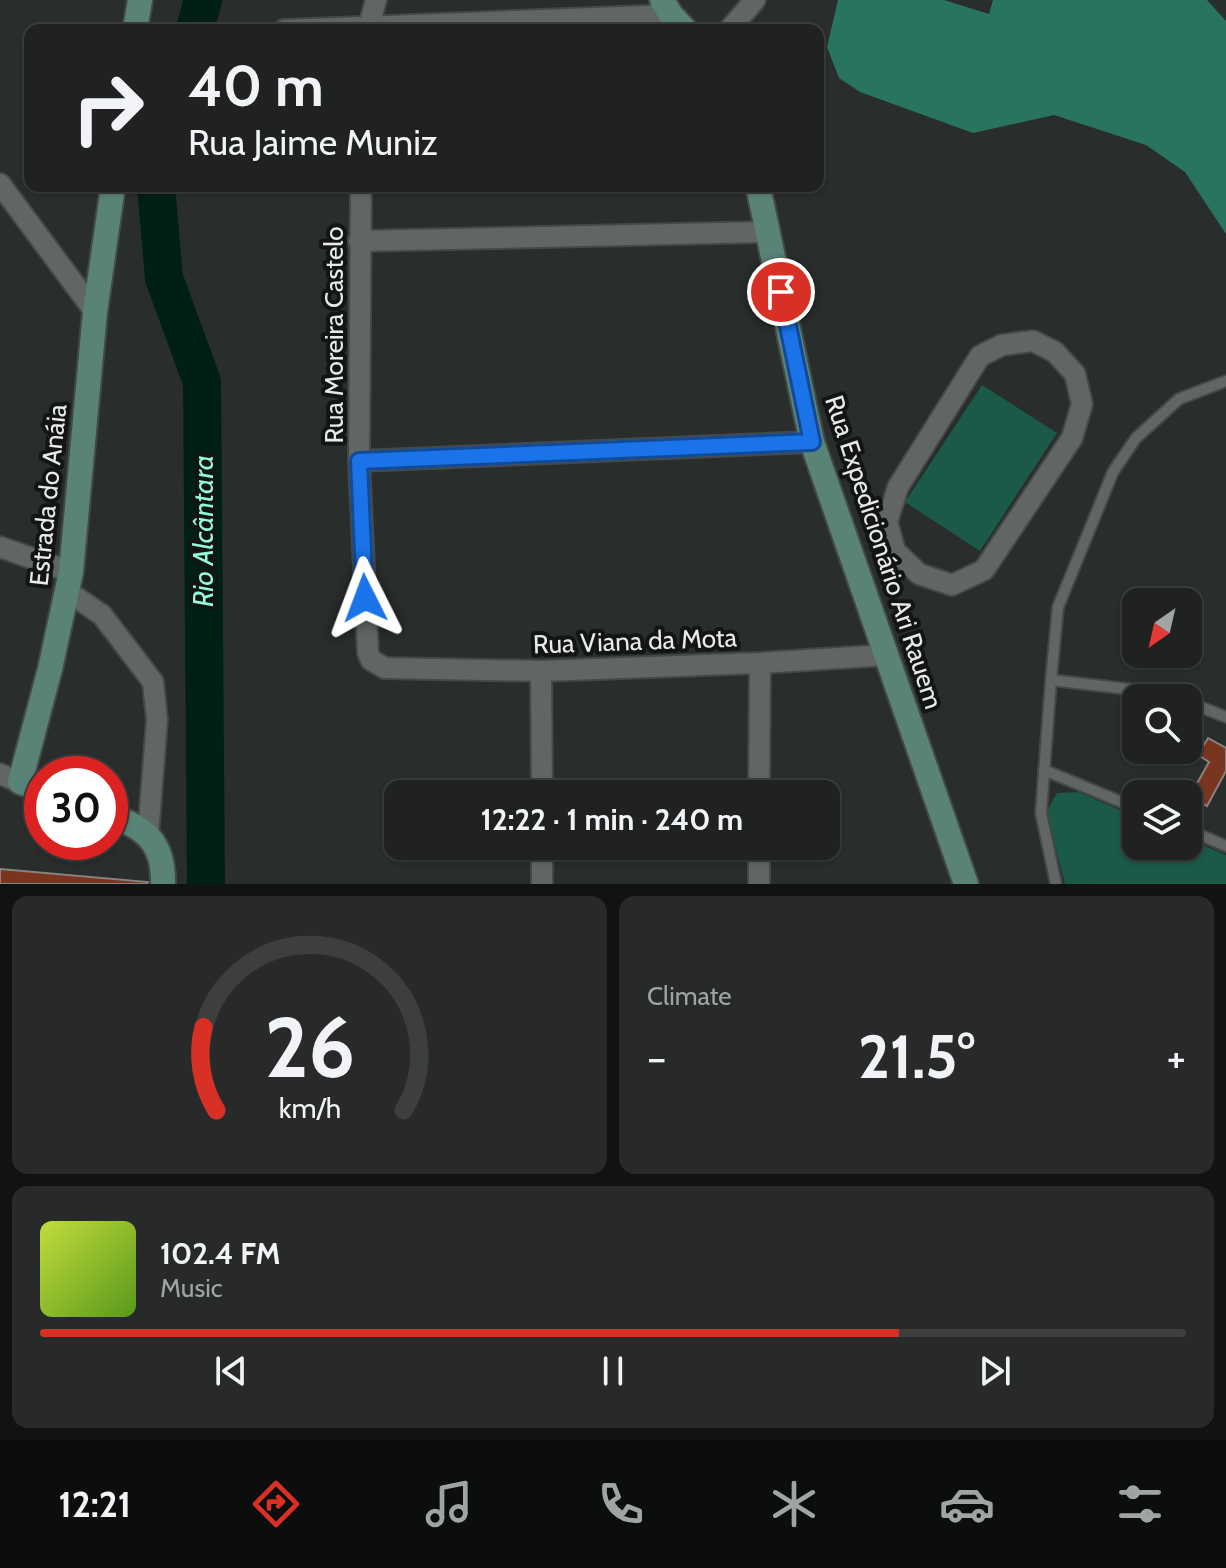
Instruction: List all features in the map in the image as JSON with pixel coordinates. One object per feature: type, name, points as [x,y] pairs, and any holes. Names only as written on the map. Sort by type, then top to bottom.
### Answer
[{"type":"street","points":[[136,24],[140,0]]},
{"type":"street","points":[[370,24],[376,0]]},
{"type":"street","points":[[734,24],[755,0]]},
{"type":"street","points":[[478,24],[673,15]]},
{"type":"street","points":[[0,184],[95,312]]},
{"type":"street","name":"Estrada do Anáia","points":[[21,782],[69,581],[95,312],[112,192]]},
{"type":"street","name":"Rua Moreira Castelo","points":[[361,192],[359,461],[368,653],[371,660],[385,668]]},
{"type":"street","name":"Rua Expedicionário Ari Rauem","points":[[759,192],[812,442],[966,884]]},
{"type":"street","points":[[359,241],[768,232]]},
{"type":"street","points":[[1033,341],[1055,352],[1075,374],[1082,404],[1072,438],[984,570],[952,585],[919,574],[895,551],[887,522],[898,487],[980,356],[1002,345],[1033,341]]},
{"type":"street","points":[[359,461],[812,442]]},
{"type":"street","points":[[0,547],[69,581],[102,615],[153,682],[157,720],[148,835]]},
{"type":"street","name":"Rua Viana da Mota","points":[[385,668],[541,671],[887,655]]},
{"type":"street","points":[[759,780],[760,663]]},
{"type":"street","points":[[541,671],[542,780]]},
{"type":"street","points":[[128,821],[148,835],[160,854],[163,884]]},
{"type":"street","points":[[542,860],[542,884]]},
{"type":"street","points":[[759,860],[759,884]]},
{"type":"lane","points":[[1056,884],[1041,813],[1058,607],[1113,472],[1136,438],[1179,399],[1226,381]]},
{"type":"lane","points":[[1051,680],[1122,688]]},
{"type":"lane","points":[[1202,708],[1226,717]]},
{"type":"lane","points":[[1044,770],[1122,802]]},
{"type":"lane","points":[[1202,836],[1226,846]]},
{"type":"green space","points":[[838,0],[944,0],[989,14],[993,0],[1207,0],[1226,21],[1226,234],[1185,172],[1146,145],[1054,115],[973,133],[860,92],[839,78],[827,47]]},
{"type":"green space","points":[[982,385],[1057,433],[980,551],[905,502]]},
{"type":"green space","points":[[1078,792],[1122,811],[1122,860],[1202,860],[1202,845],[1226,855],[1226,884],[1065,884],[1046,812],[1057,793]]},
{"type":"building","points":[[1208,738],[1226,748],[1226,771],[1207,806],[1202,803],[1202,780],[1199,780],[1209,762],[1202,758],[1202,748]]},
{"type":"building","points":[[0,869],[148,882],[0,884]]},
{"type":"waterway","name":"Rio Alcântara","points":[[197,24],[203,0]]},
{"type":"waterway","name":"Rio Alcântara","points":[[157,192],[164,278],[202,382],[206,884]]},
{"type":"route","points":[[365,598],[359,461],[812,442],[781,292]]}]
